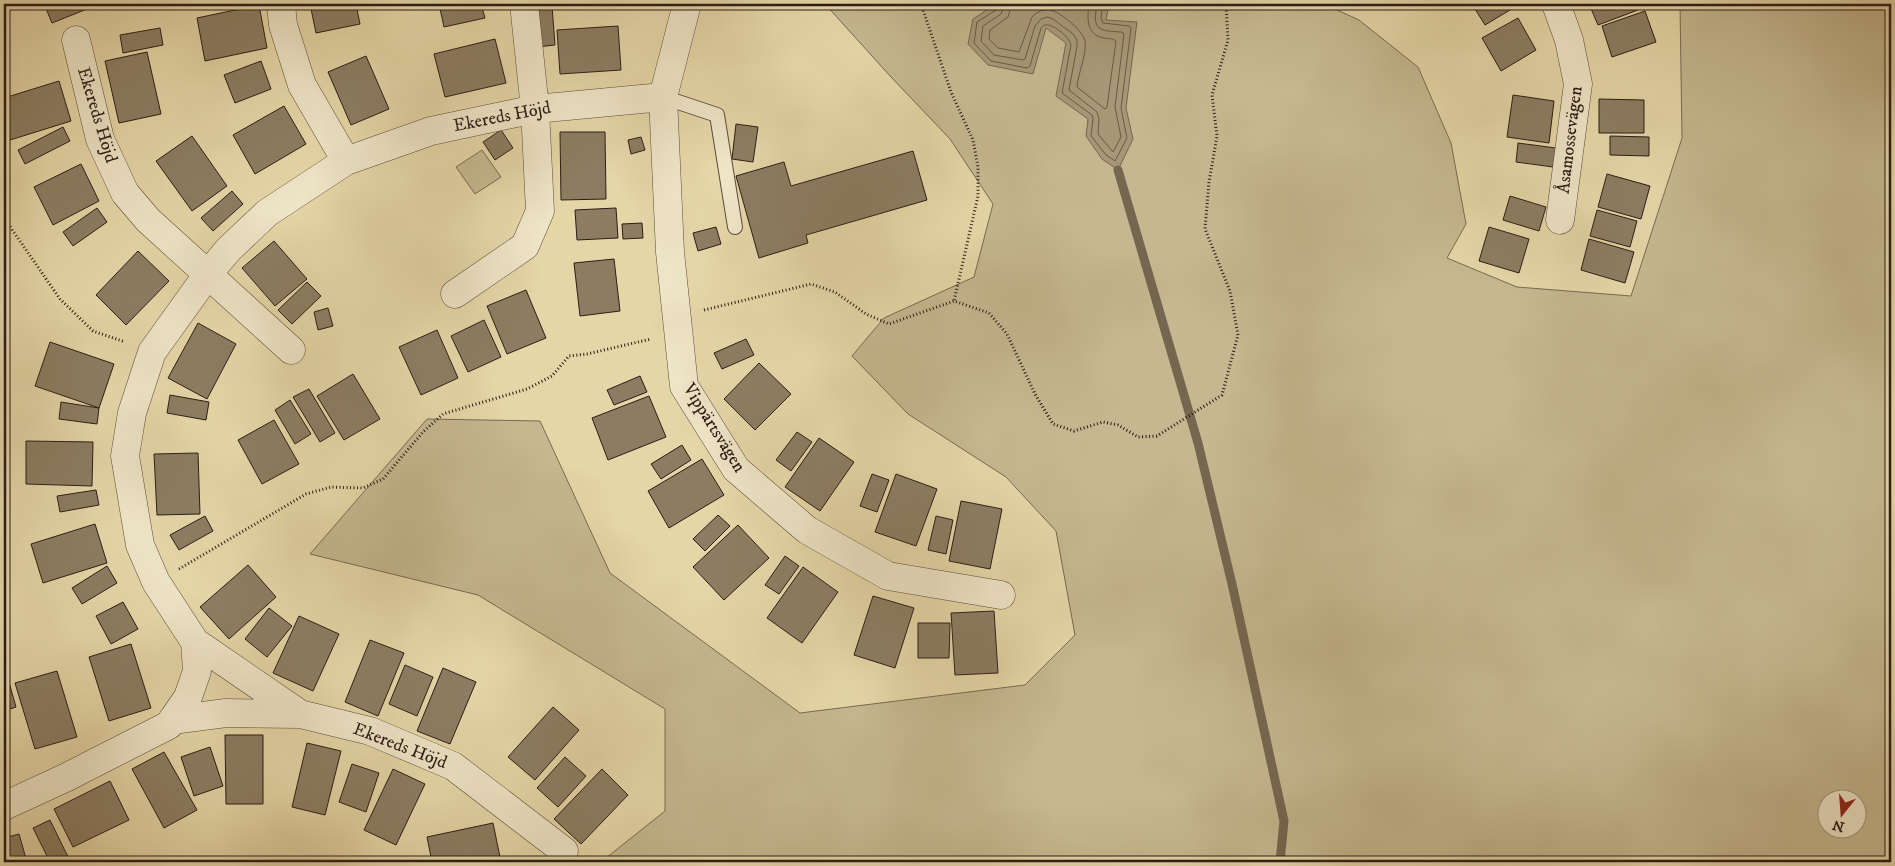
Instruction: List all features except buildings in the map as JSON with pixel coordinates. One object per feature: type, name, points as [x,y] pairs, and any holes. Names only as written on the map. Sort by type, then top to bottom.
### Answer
[{"type":"street","points":[[281,4],[283,25],[302,85],[346,162]]},
{"type":"street","points":[[455,294],[525,246],[537,222],[540,211],[535,109],[524,4]]},
{"type":"street","name":"Vippärtsvägen","points":[[687,4],[662,97],[670,252],[684,386],[736,469],[807,530],[888,576],[1001,596]]},
{"type":"street","name":"Åsamossevägen","points":[[1556,4],[1570,40],[1578,84],[1560,220]]},
{"type":"street","name":"Ekereds Höjd","points":[[76,40],[100,139],[125,193],[148,220],[291,350]]},
{"type":"street","name":"Ekereds Höjd","points":[[300,714],[195,642],[156,582],[140,544],[125,456],[132,413],[152,352],[208,274],[228,250],[267,213],[346,162],[431,131],[535,109],[662,97]]},
{"type":"street","name":"Ekereds Höjd","points":[[4,806],[65,778],[169,725],[188,697],[197,671],[195,642]]},
{"type":"street","name":"Ekereds Höjd","points":[[172,720],[226,713],[300,714],[370,731],[453,766],[564,851]]},
{"type":"lane","points":[[662,97],[717,115],[735,227]]},
{"type":"path","points":[[921,4],[951,92],[973,140],[978,167],[978,196],[954,301]]},
{"type":"path","points":[[156,582],[306,494],[331,487],[363,488],[383,479],[422,432],[442,414],[527,389],[552,376],[569,356],[587,354],[657,337],[676,317],[810,284],[835,292],[866,314],[889,324],[954,301],[990,313],[1006,334],[1035,394],[1054,424],[1074,431],[1103,422],[1118,425],[1138,437],[1157,436],[1222,395],[1238,335],[1230,291],[1206,228],[1209,182],[1217,136],[1212,95],[1228,40],[1226,4]]},
{"type":"path","points":[[4,218],[60,299],[94,331],[152,352]]},
{"type":"shaded area","points":[[825,4],[1324,4],[1359,20],[1418,67],[1451,143],[1466,224],[1447,258],[1517,287],[1631,296],[1682,138],[1680,4],[1891,4],[1891,862],[601,862],[665,811],[665,709],[478,595],[310,554],[427,419],[540,421],[610,573],[800,713],[1025,685],[1075,635],[1056,531],[1006,477],[908,414],[852,356],[884,318],[974,277],[993,204],[950,139]]},
{"type":"shaded area","points":[[482,150],[501,177],[475,194],[456,167]]},
{"type":"water","points":[[996,4],[1109,4],[1106,20],[1137,22],[1126,108],[1133,139],[1118,170],[1102,159],[1086,136],[1088,119],[1056,96],[1066,43],[1046,28],[1033,74],[988,65],[968,44],[973,19]]},
{"type":"waterway","points":[[1118,170],[1198,443],[1232,584],[1284,821],[1280,862]]}]
